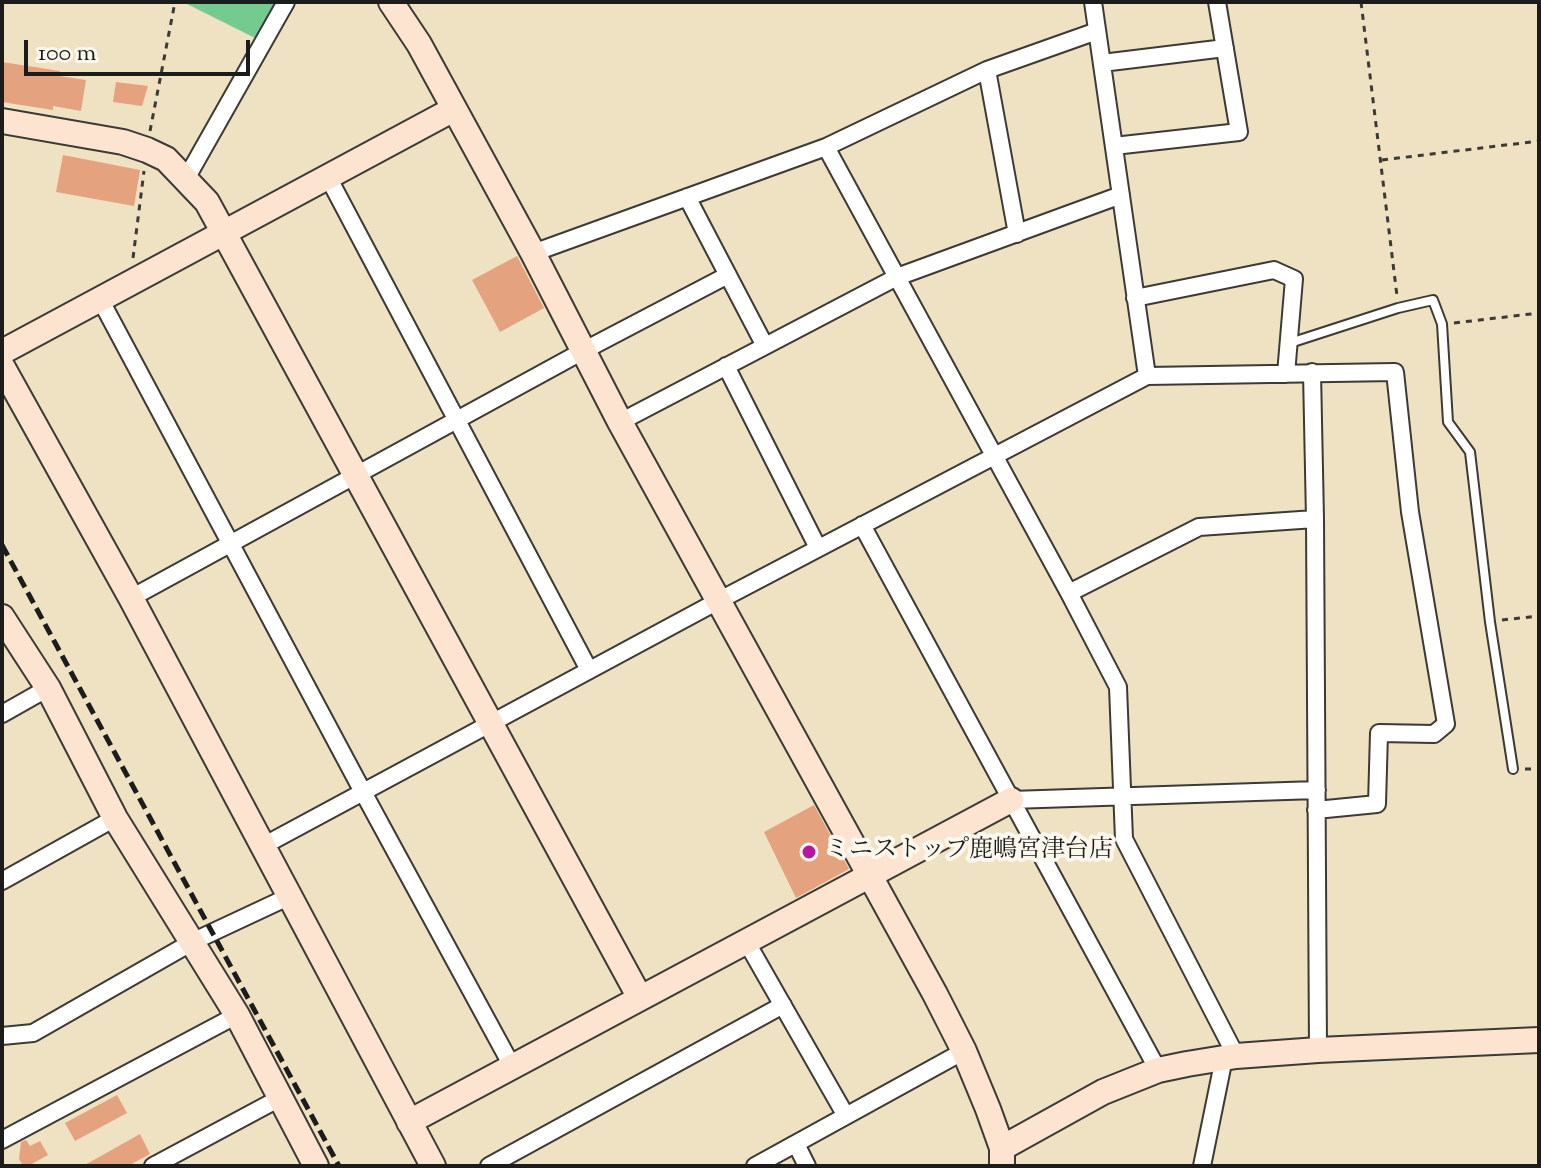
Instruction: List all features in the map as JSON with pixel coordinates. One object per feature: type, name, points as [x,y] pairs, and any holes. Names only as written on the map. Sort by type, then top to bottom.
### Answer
[{"type":"street","points":[[187,177],[286,2]]},
{"type":"street","points":[[391,2],[419,44],[533,253],[620,422],[964,1051],[1002,1157],[1103,1092],[1158,1070],[1230,1057],[1318,1050],[1539,1040]]},
{"type":"street","points":[[1093,2],[1147,376]]},
{"type":"street","points":[[1114,146],[1239,132],[1217,2]]},
{"type":"street","points":[[533,253],[826,147],[987,70],[1097,31]]},
{"type":"street","points":[[1102,63],[1225,48]]},
{"type":"street","points":[[987,70],[1017,234]]},
{"type":"street","points":[[2,352],[454,109]]},
{"type":"street","points":[[2,121],[123,142],[147,150],[166,159],[187,177],[207,202],[640,998]]},
{"type":"street","points":[[826,147],[1118,687],[1124,839],[1230,1057],[1202,1166]]},
{"type":"street","points":[[328,177],[589,670]]},
{"type":"street","points":[[620,422],[897,277],[1121,195]]},
{"type":"street","points":[[687,197],[765,346]]},
{"type":"street","points":[[1135,298],[1274,270],[1294,279],[1286,374]]},
{"type":"street","points":[[131,598],[728,275]]},
{"type":"street","points":[[100,299],[512,1066]]},
{"type":"street","points":[[2,366],[131,598],[433,1166]]},
{"type":"street","points":[[726,366],[818,548]]},
{"type":"street","points":[[1312,372],[1318,1050]]},
{"type":"street","points":[[261,847],[718,601],[1147,376],[1395,372],[1410,512],[1446,724],[1434,734],[1379,733],[1377,804],[1316,810]]},
{"type":"street","points":[[1069,593],[1199,527],[1315,519]]},
{"type":"street","points":[[862,525],[1158,1070]]},
{"type":"street","points":[[2,617],[48,688],[115,818],[194,941],[237,1015],[316,1166]]},
{"type":"street","points":[[2,714],[48,688]]},
{"type":"street","points":[[409,1122],[1011,800],[1317,790]]},
{"type":"street","points":[[2,881],[115,818]]},
{"type":"street","points":[[2,1036],[33,1033],[194,941],[288,897]]},
{"type":"street","points":[[746,941],[846,1116]]},
{"type":"street","points":[[489,1166],[783,1005]]},
{"type":"street","points":[[2,1140],[237,1015]]},
{"type":"street","points":[[755,1166],[964,1051]]},
{"type":"street","points":[[153,1166],[280,1098]]},
{"type":"street","points":[[796,1144],[807,1166]]},
{"type":"lane","points":[[1289,343],[1433,300],[1442,324],[1448,422],[1470,452],[1490,622],[1513,769]]},
{"type":"path","points":[[130,282],[147,150],[175,2]]},
{"type":"path","points":[[1361,2],[1398,308]]},
{"type":"path","points":[[1382,160],[1539,141]]},
{"type":"path","points":[[1442,324],[1539,313]]},
{"type":"path","points":[[1490,622],[1539,616]]},
{"type":"path","points":[[1513,769],[1539,769]]},
{"type":"green space","points":[[183,2],[286,2],[263,42]]},
{"type":"building","points":[[2,62],[60,71],[59,76],[86,80],[81,111],[2,102]]},
{"type":"building","points":[[116,82],[148,86],[142,106],[113,102]]},
{"type":"building","points":[[63,155],[140,170],[134,206],[56,192]]},
{"type":"building","points":[[517,256],[544,308],[500,332],[472,280]]},
{"type":"building","name":"ミニストップ鹿嶋宮津台店","points":[[814,805],[849,869],[796,898],[764,832]]},
{"type":"building","points":[[117,1095],[127,1113],[75,1141],[65,1123]]},
{"type":"building","points":[[140,1134],[150,1154],[128,1166],[83,1166]]},
{"type":"building","points":[[26,1140],[30,1146],[40,1141],[48,1155],[23,1166],[19,1159],[21,1142]]},
{"type":"railway","points":[[2,545],[339,1166]]},
{"type":"place","name":"ミニストップ鹿嶋宮津台店","points":[[809,852]]}]
